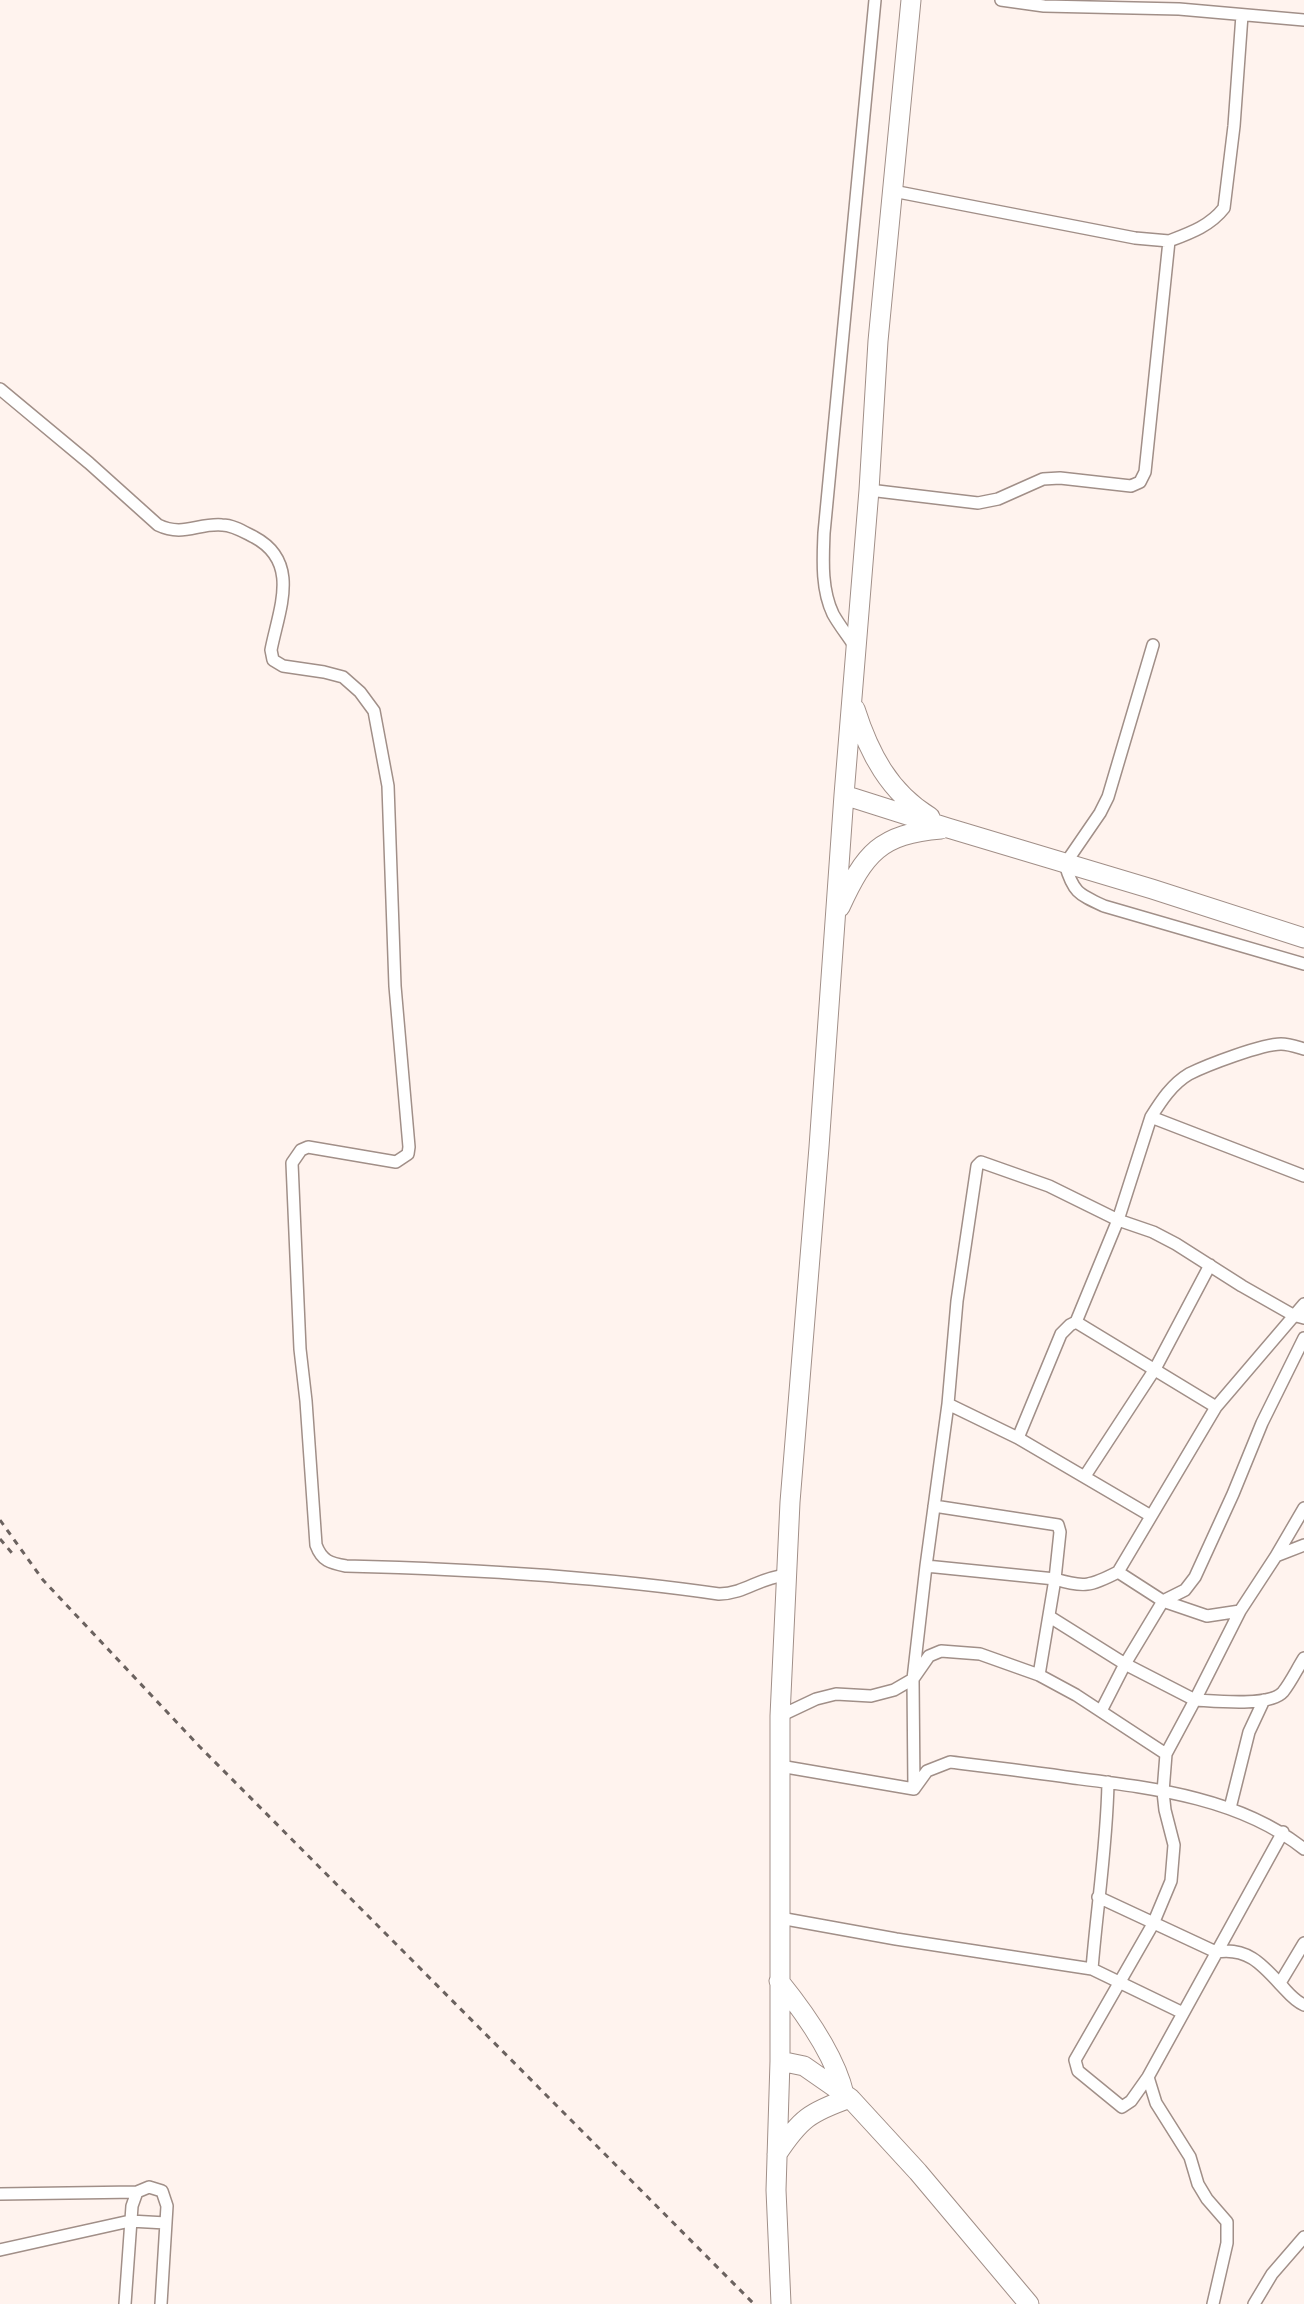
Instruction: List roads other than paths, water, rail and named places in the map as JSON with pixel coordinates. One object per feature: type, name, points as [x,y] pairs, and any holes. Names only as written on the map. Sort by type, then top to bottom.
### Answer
[{"type":"main road","points":[[781,2304],[776,2155],[780,2061],[780,1716],[790,1502],[869,490],[878,341],[911,0]]},
{"type":"main road","points":[[852,700],[863,736],[882,772],[914,807],[948,829]]},
{"type":"main road","points":[[844,795],[948,829],[1152,889],[1304,938]]},
{"type":"main road","points":[[835,919],[852,881],[863,863],[876,849],[907,833],[948,829]]},
{"type":"main road","points":[[779,1981],[795,2000],[836,2067],[847,2096]]},
{"type":"main road","points":[[780,2061],[804,2066],[847,2096],[918,2172],[1029,2304]]},
{"type":"main road","points":[[776,2155],[790,2134],[807,2116],[847,2096]]},
{"type":"street","points":[[856,648],[833,614],[826,591],[823,567],[824,533],[876,0]]},
{"type":"street","points":[[1002,0],[1044,6],[1179,9],[1304,20]]},
{"type":"street","points":[[893,191],[1135,238],[1169,241],[1195,231],[1217,216],[1224,208],[1234,126],[1242,15]]},
{"type":"street","points":[[869,490],[978,503],[998,499],[1043,479],[1060,478],[1120,486],[1131,486],[1140,482],[1145,472],[1169,241]]},
{"type":"street","points":[[0,389],[89,463],[158,525],[165,529],[188,531],[221,524],[237,528],[258,539],[275,553],[284,575],[271,650],[273,660],[283,666],[343,677],[360,692],[374,712],[388,786],[395,986],[410,1147],[408,1154],[396,1162],[308,1147],[301,1150],[292,1163],[300,1349],[316,1545],[320,1556],[332,1564],[346,1566],[481,1570],[633,1582],[719,1594],[742,1591],[769,1577],[787,1576]]},
{"type":"street","points":[[1154,645],[1108,798],[1065,864],[1071,884],[1083,896],[1104,906],[1304,964]]},
{"type":"street","points":[[1018,1438],[1062,1334],[1070,1325],[1076,1322],[1118,1220],[1151,1117],[1170,1090],[1188,1075],[1231,1058],[1281,1044],[1304,1049]]},
{"type":"street","points":[[1151,1117],[1304,1176]]},
{"type":"street","points":[[914,1788],[913,1680],[948,1404],[956,1301],[977,1166],[981,1162],[1050,1186],[1118,1220],[1154,1232],[1242,1286],[1298,1317]]},
{"type":"street","points":[[1085,1476],[1155,1369],[1210,1265]]},
{"type":"street","points":[[926,1566],[1056,1579],[1077,1586],[1089,1586],[1118,1572],[1216,1406],[1298,1317],[1304,1304]]},
{"type":"street","points":[[1076,1322],[1216,1406]]},
{"type":"street","points":[[1100,1711],[1125,1664],[1163,1601],[1185,1590],[1195,1577],[1233,1494],[1262,1423],[1304,1338]]},
{"type":"street","points":[[948,1404],[1018,1438],[1151,1516]]},
{"type":"street","points":[[934,1506],[1052,1522],[1058,1525],[1060,1532],[1056,1579],[1039,1674]]},
{"type":"street","points":[[1283,1832],[1148,2076],[1131,2102],[1122,2107],[1082,2076],[1076,2068],[1076,2057],[1153,1924],[1167,1894],[1173,1871],[1174,1845],[1165,1810],[1163,1792],[1166,1754],[1240,1611],[1276,1556],[1304,1508]]},
{"type":"street","points":[[1276,1556],[1304,1545]]},
{"type":"street","points":[[1118,1572],[1163,1601],[1207,1616],[1240,1611]]},
{"type":"street","points":[[1050,1617],[1125,1664],[1195,1700],[1264,1700],[1283,1692],[1304,1658]]},
{"type":"street","points":[[780,1716],[816,1699],[836,1694],[871,1696],[894,1690],[913,1680],[929,1656],[941,1651],[980,1654],[1039,1674],[1166,1754]]},
{"type":"street","points":[[1230,1808],[1249,1732],[1264,1700]]},
{"type":"street","points":[[914,1788],[927,1771],[950,1762],[1108,1782],[1163,1792],[1230,1808],[1283,1832],[1304,1848]]},
{"type":"street","points":[[780,1766],[914,1788]]},
{"type":"street","points":[[1092,1969],[1098,1897],[1108,1820],[1108,1782]]},
{"type":"street","points":[[1098,1897],[1216,1952],[1233,1950],[1246,1954],[1280,1983],[1296,2001],[1304,2005]]},
{"type":"street","points":[[780,1918],[896,1939],[1092,1969],[1183,2013]]},
{"type":"street","points":[[1280,1983],[1304,1943]]},
{"type":"street","points":[[1148,2076],[1156,2104],[1190,2157],[1198,2184],[1207,2199],[1227,2222],[1227,2242],[1213,2304]]},
{"type":"street","points":[[0,2194],[137,2192],[149,2187],[162,2191],[167,2206],[161,2304]]},
{"type":"street","points":[[125,2304],[130,2221],[137,2192]]},
{"type":"street","points":[[0,2250],[130,2221],[166,2223]]},
{"type":"street","points":[[1254,2304],[1272,2274],[1304,2237]]},
{"type":"railway","points":[[0,1520],[43,1580],[199,1746],[754,2304]]},
{"type":"railway","points":[[0,1539],[12,1553]]}]
